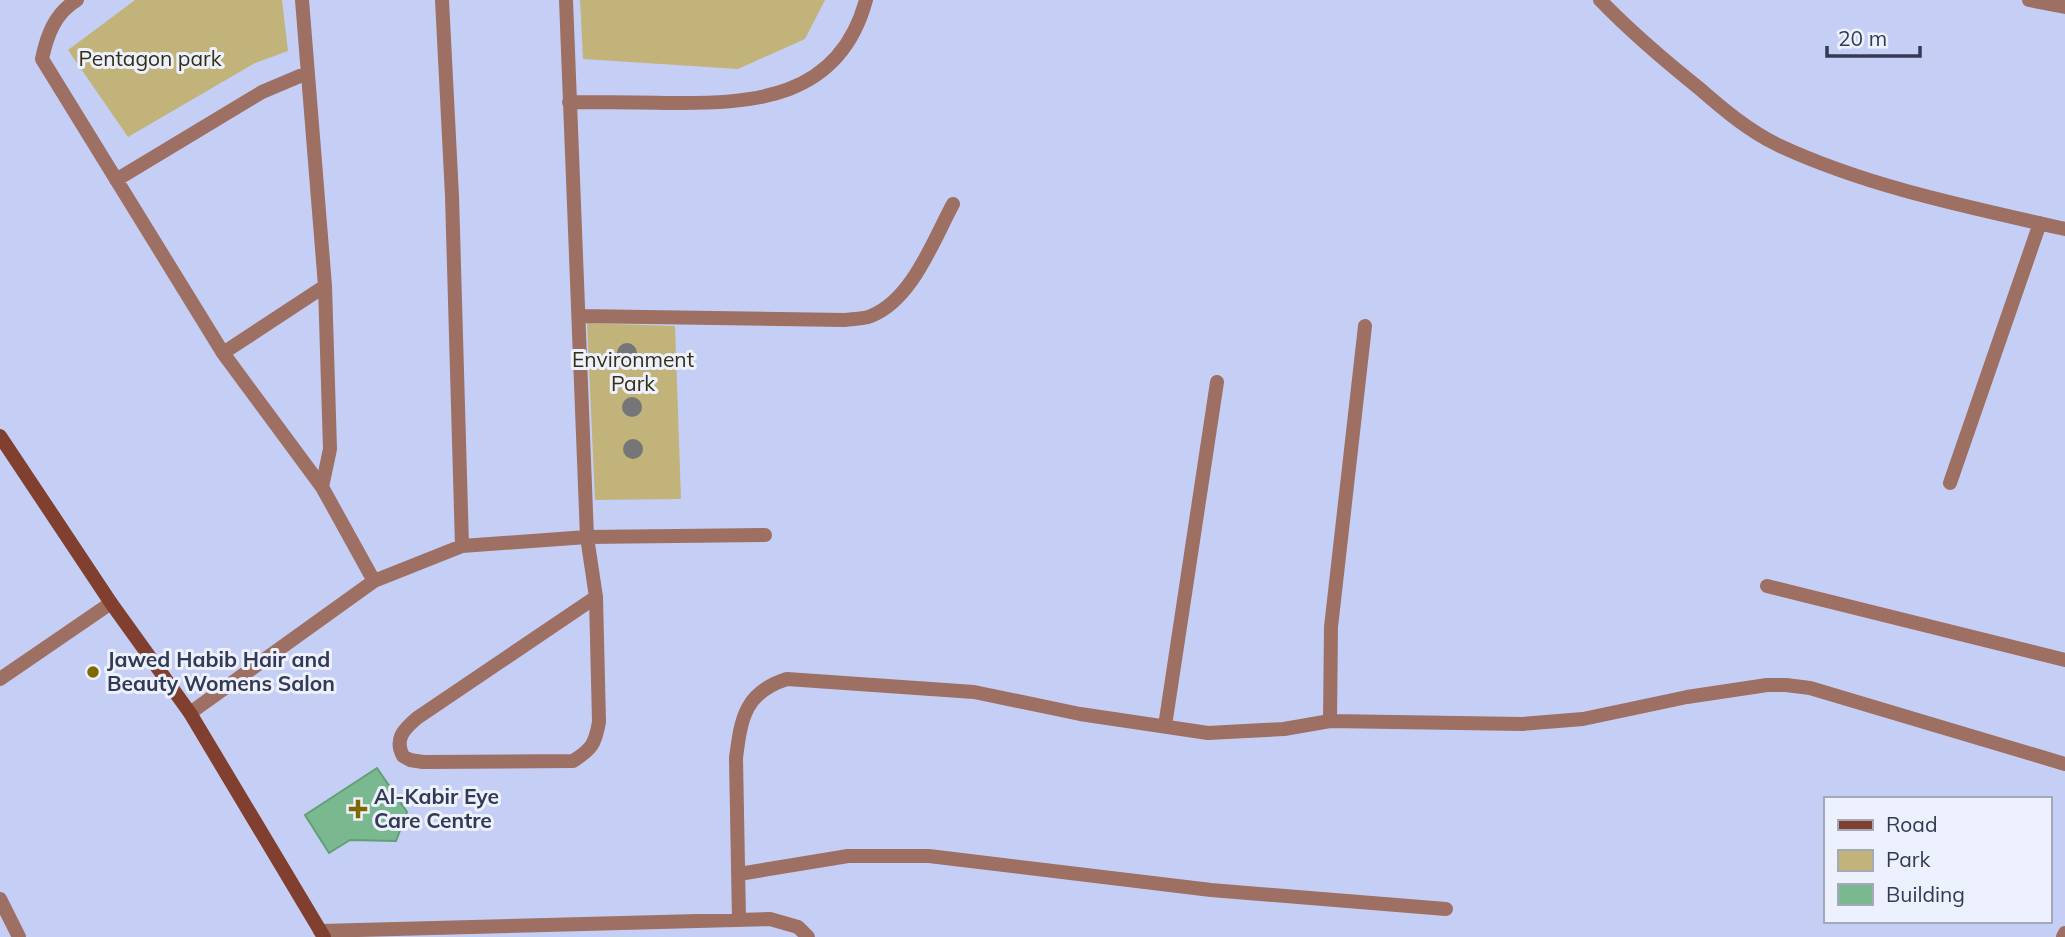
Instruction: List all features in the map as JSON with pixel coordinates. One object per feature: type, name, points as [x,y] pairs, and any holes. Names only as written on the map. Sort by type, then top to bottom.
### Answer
[{"type":"main road","points":[[0,436],[111,603],[190,713],[322,934]]},
{"type":"street","points":[[77,0],[57,17],[45,44],[42,59],[223,353],[322,487],[373,581]]},
{"type":"street","points":[[302,0],[325,286],[330,449],[322,487]]},
{"type":"street","points":[[442,0],[452,196],[462,546]]},
{"type":"street","points":[[566,0],[587,537],[596,597],[599,722],[596,740],[588,751],[573,761],[423,762],[403,756],[399,743],[402,733],[417,718],[596,597]]},
{"type":"street","points":[[569,102],[739,102],[790,89],[808,81],[835,58],[853,34],[866,0]]},
{"type":"street","points":[[1600,0],[1655,52],[1740,123],[1777,145],[1862,177],[1947,201],[2065,229]]},
{"type":"street","points":[[2029,0],[2065,7]]},
{"type":"street","points":[[116,180],[262,92],[307,73]]},
{"type":"street","points":[[579,316],[845,320],[870,317],[903,293],[953,204]]},
{"type":"street","points":[[1950,483],[2040,223]]},
{"type":"street","points":[[223,353],[325,286]]},
{"type":"street","points":[[1330,721],[1331,627],[1365,326]]},
{"type":"street","points":[[1165,726],[1217,382]]},
{"type":"street","points":[[190,713],[373,581],[462,546],[587,537],[765,535]]},
{"type":"street","points":[[1767,586],[2065,660]]},
{"type":"street","points":[[0,679],[111,603]]},
{"type":"street","points":[[740,920],[736,758],[739,734],[746,712],[757,694],[769,685],[787,679],[974,692],[1080,714],[1208,733],[1238,733],[1330,721],[1522,724],[1583,719],[1687,697],[1767,685],[1786,685],[1810,688],[2065,764]]},
{"type":"street","points":[[739,874],[848,856],[929,856],[1211,890],[1446,909]]},
{"type":"street","points":[[0,899],[19,937]]},
{"type":"street","points":[[322,934],[770,919],[798,927],[808,937]]},
{"type":"green space","name":"Pentagon park","points":[[135,0],[282,0],[288,51],[255,63],[128,137],[68,50]]},
{"type":"green space","points":[[580,0],[825,0],[805,39],[738,69],[583,59]]},
{"type":"green space","name":"Environment Park","points":[[587,323],[675,326],[681,499],[595,500]]},
{"type":"building","points":[[377,768],[407,812],[396,841],[350,840],[329,853],[305,815]]},
{"type":"place","name":"Jawed Habib Hair and Beauty Womens Salon","points":[[93,672]]},
{"type":"place","name":"Al-Kabir Eye Care Centre","points":[[358,809]]}]
